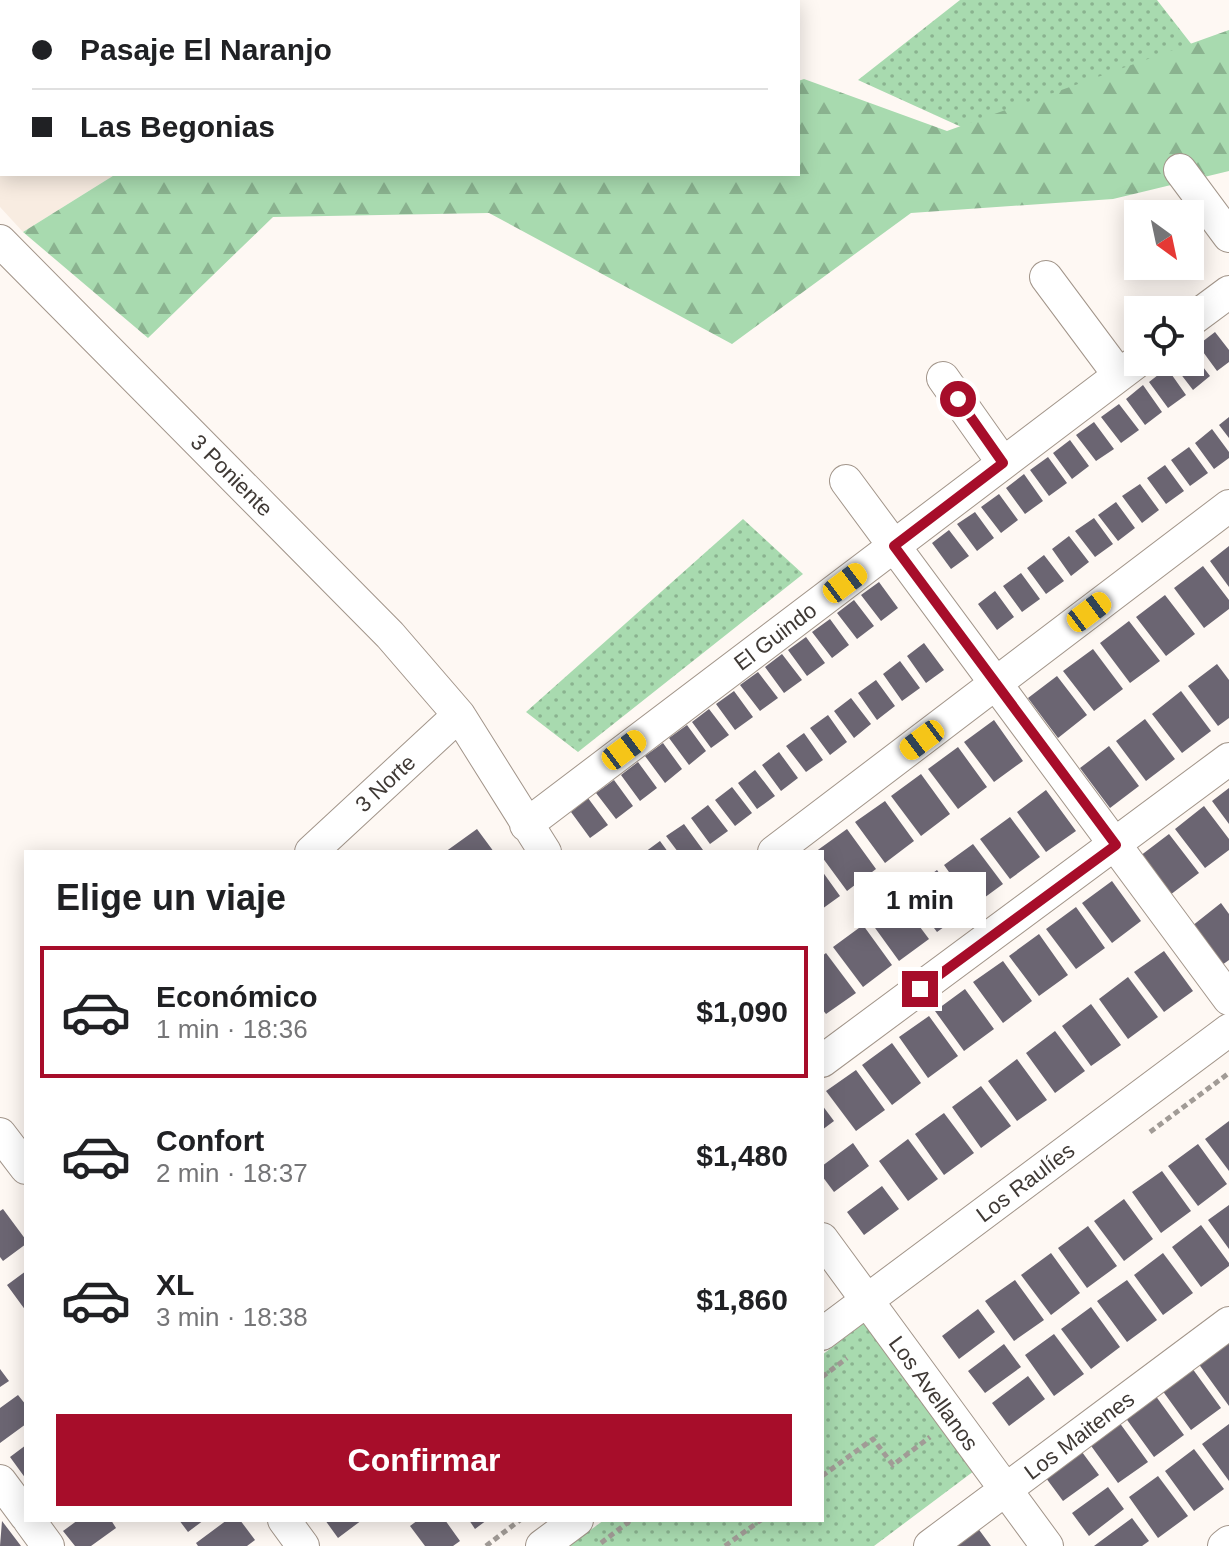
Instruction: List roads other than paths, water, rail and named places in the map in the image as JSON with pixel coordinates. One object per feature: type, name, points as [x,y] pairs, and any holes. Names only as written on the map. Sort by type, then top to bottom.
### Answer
[{"type":"street","points":[[1180,170],[1229,236]]},
{"type":"street","name":"3 Poniente","points":[[3,250],[390,635],[459,715]]},
{"type":"street","points":[[1046,277],[1124,364]]},
{"type":"street","points":[[1204,311],[1229,292]]},
{"type":"street","name":"El Guindo","points":[[526,825],[1124,371]]},
{"type":"street","points":[[943,378],[1003,463]]},
{"type":"street","points":[[846,481],[1229,999]]},
{"type":"street","points":[[777,850],[1229,506]]},
{"type":"street","points":[[459,715],[544,850]]},
{"type":"street","name":"3 Norte","points":[[313,850],[459,715]]},
{"type":"street","points":[[824,1060],[1229,759]]},
{"type":"street","name":"Los Raulíes","points":[[824,1332],[1229,1030]]},
{"type":"street","points":[[8,1133],[24,1164]]},
{"type":"street","name":"Los Avellanos","points":[[824,1242],[1047,1546]]},
{"type":"street","name":"Los Maitenes","points":[[930,1546],[1229,1323]]},
{"type":"street","points":[[0,1481],[24,1513]]},
{"type":"street","points":[[31,1522],[48,1546]]},
{"type":"street","points":[[285,1522],[303,1546]]}]
